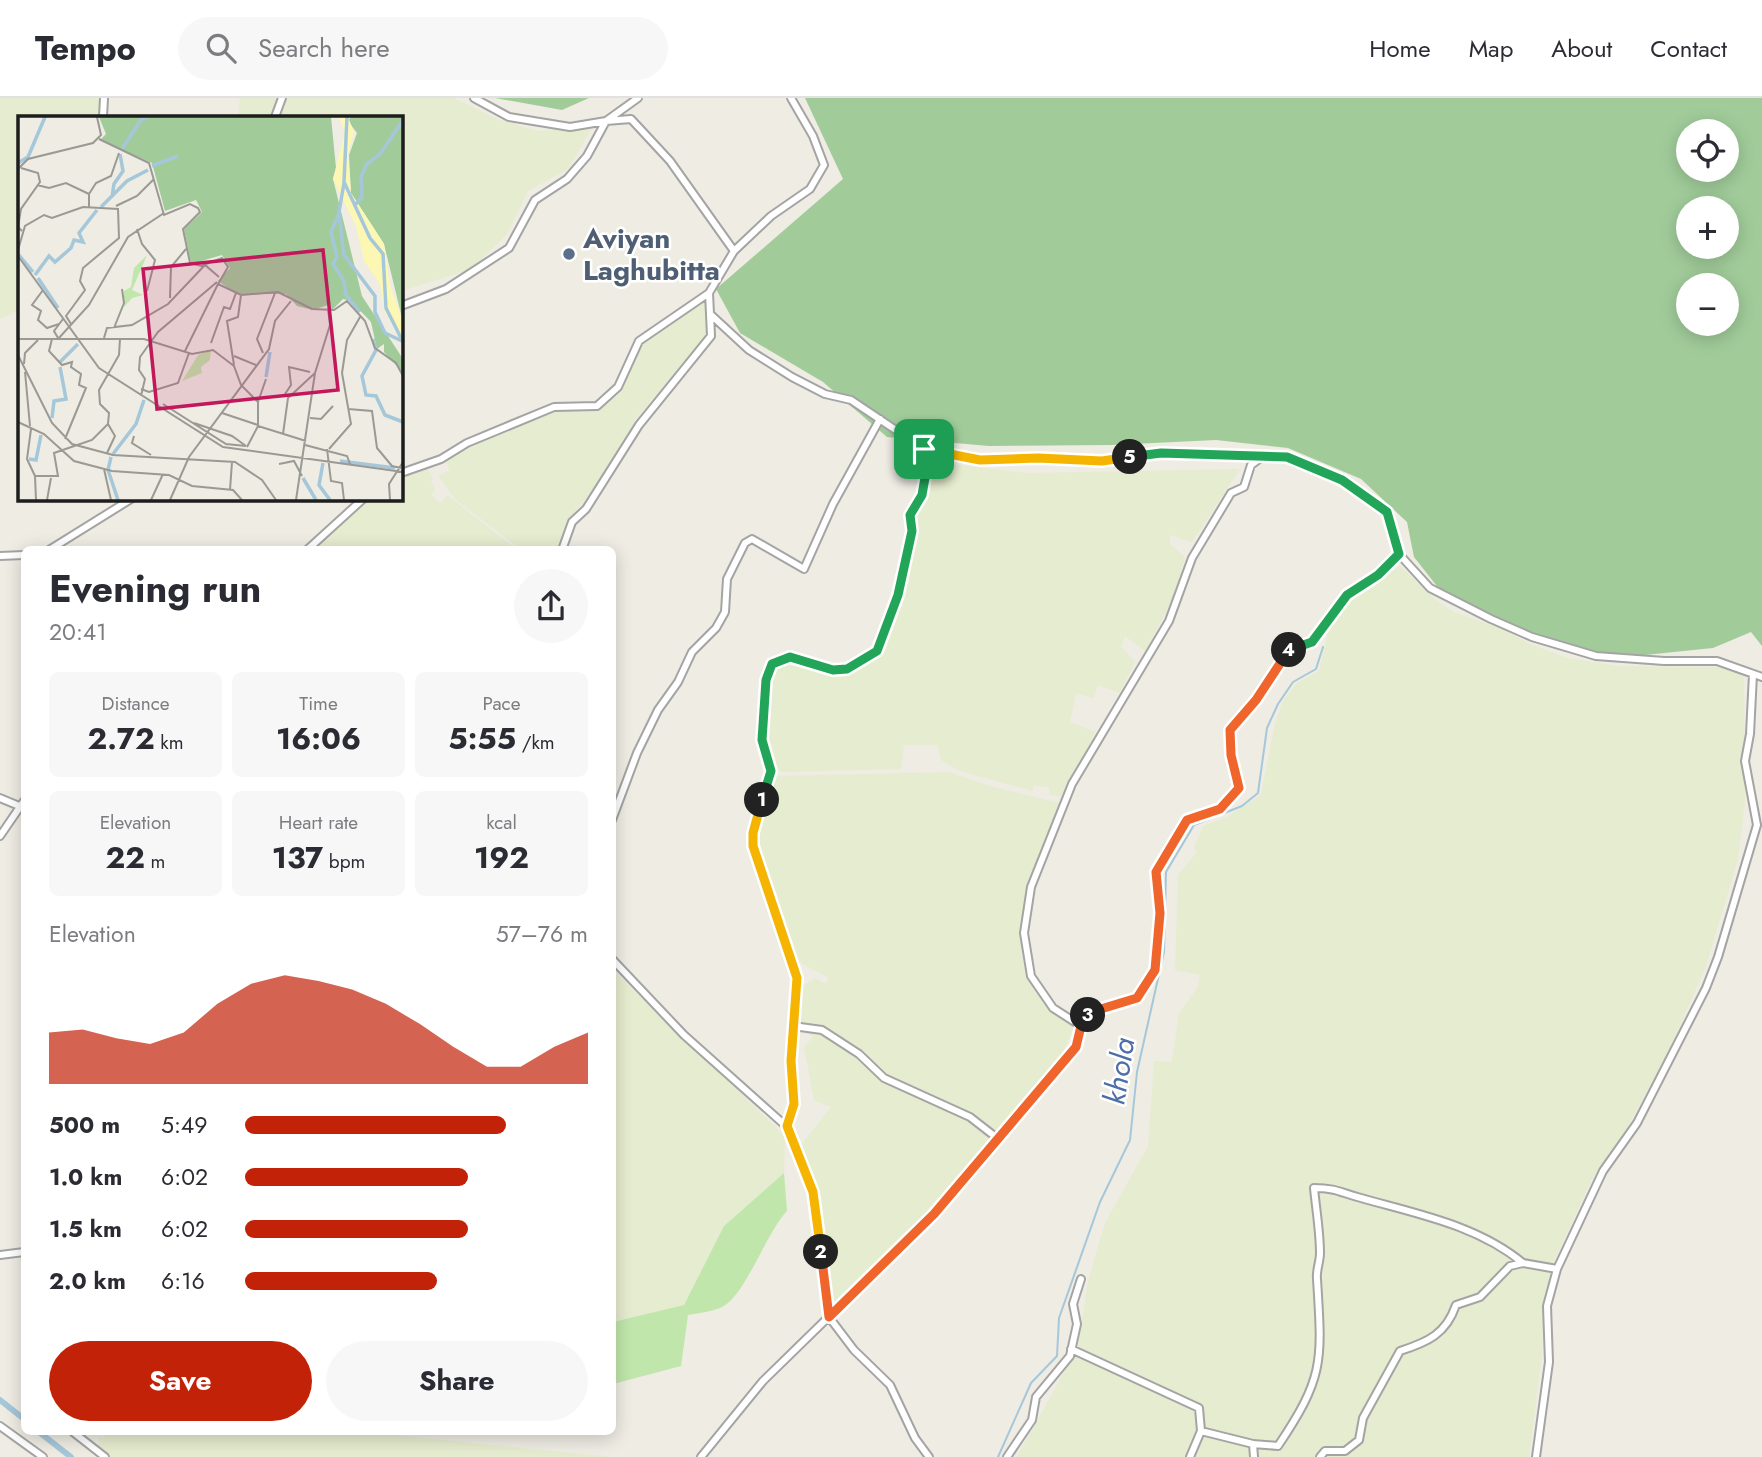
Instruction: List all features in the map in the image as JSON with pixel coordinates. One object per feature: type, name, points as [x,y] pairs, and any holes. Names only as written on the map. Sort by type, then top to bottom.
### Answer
[{"type":"street","points":[[103,116],[104,98]]},
{"type":"street","points":[[275,116],[282,98]]},
{"type":"street","points":[[474,98],[509,117],[570,127],[631,119],[649,136],[734,251]]},
{"type":"street","points":[[402,306],[446,289],[509,248],[535,200],[546,190],[567,179],[587,156],[606,121],[638,98]]},
{"type":"street","points":[[402,473],[441,460],[467,443],[554,407],[597,406],[618,387],[639,341],[709,293],[734,251],[771,216],[810,189],[824,165],[813,136],[791,98]]},
{"type":"street","points":[[563,546],[572,522],[586,509],[639,425],[710,337],[709,293]]},
{"type":"street","points":[[709,314],[749,350],[825,394],[851,400],[924,449],[980,460],[1038,458],[1102,461],[1161,453],[1287,457],[1342,480],[1387,512],[1399,554],[1430,588],[1532,637],[1596,656],[1664,661],[1717,661],[1762,677]]},
{"type":"street","points":[[616,809],[637,753],[658,710],[678,682],[692,652],[716,628],[725,612],[727,579],[745,542],[752,539],[767,545],[804,569],[833,504],[880,419]]},
{"type":"street","points":[[787,1126],[794,1104],[793,1026],[797,978],[753,846],[753,833],[771,771],[762,740],[766,680],[772,664],[778,659],[790,657],[819,667],[847,669],[877,651],[898,595],[912,531],[910,515],[922,495],[926,472],[924,449]]},
{"type":"street","points":[[1081,1026],[1053,1008],[1031,976],[1024,933],[1031,887],[1072,784],[1169,621],[1192,558],[1231,494],[1244,487],[1251,465],[1265,455]]},
{"type":"street","points":[[55,546],[129,500]]},
{"type":"street","points":[[311,546],[362,500]]},
{"type":"street","points":[[701,1457],[764,1381],[934,1214],[1076,1047],[1081,1026],[1091,1012],[1137,998],[1155,970],[1160,913],[1156,872],[1187,820],[1220,809],[1239,788],[1231,755],[1230,730],[1256,700],[1290,647],[1312,642],[1347,595],[1378,575],[1399,554]]},
{"type":"street","points":[[0,556],[21,555]]},
{"type":"street","points":[[1536,1457],[1549,1362],[1547,1306],[1557,1269],[1603,1171],[1637,1123],[1661,1080],[1718,957],[1757,825],[1745,761],[1750,734],[1752,674]]},
{"type":"street","points":[[0,798],[21,805]]},
{"type":"street","points":[[0,836],[21,810]]},
{"type":"street","points":[[616,963],[684,1035],[787,1126],[813,1192],[829,1317],[854,1350],[890,1385],[915,1438],[929,1457]]},
{"type":"street","points":[[793,1026],[822,1030],[859,1054],[884,1078],[970,1117],[997,1138]]},
{"type":"street","points":[[1201,1431],[1253,1444],[1278,1446],[1306,1405],[1320,1364],[1321,1310],[1316,1276],[1320,1253],[1314,1188],[1339,1188],[1359,1198],[1398,1206],[1446,1223],[1501,1245],[1523,1263]]},
{"type":"street","points":[[0,1255],[21,1252]]},
{"type":"street","points":[[1320,1457],[1325,1451],[1345,1451],[1359,1440],[1363,1418],[1400,1351],[1429,1342],[1446,1328],[1456,1304],[1480,1297],[1510,1266],[1523,1263],[1557,1269]]},
{"type":"street","points":[[1007,1457],[1032,1420],[1036,1396],[1070,1356],[1077,1324],[1073,1304],[1081,1279]]},
{"type":"street","points":[[1072,1349],[1199,1408],[1201,1431],[1190,1457]]},
{"type":"street","points":[[0,1426],[43,1457]]},
{"type":"street","points":[[77,1435],[105,1457]]},
{"type":"street","points":[[1253,1444],[1254,1457]]},
{"type":"green space","points":[[0,98],[101,98],[99,116],[18,116],[18,310],[0,319]]},
{"type":"green space","points":[[240,98],[454,98],[497,119],[537,131],[593,126],[568,169],[528,191],[507,234],[472,269],[402,291],[402,116],[238,116]]},
{"type":"green space","points":[[495,98],[589,98],[562,110]]},
{"type":"green space","points":[[805,98],[1762,98],[1762,646],[1751,632],[1713,648],[1606,659],[1451,604],[1414,557],[1407,522],[1361,479],[1288,448],[1216,440],[1112,445],[989,446],[887,437],[823,382],[740,333],[716,289],[843,179]]},
{"type":"green space","points":[[705,298],[706,335],[635,420],[616,459],[569,520],[557,546],[516,546],[455,499],[438,476],[450,470],[445,460],[506,431],[555,411],[599,410],[622,391],[642,345]]},
{"type":"green space","points":[[934,462],[1027,473],[1240,469],[1192,542],[1170,535],[1170,544],[1185,557],[1174,597],[1145,651],[1125,636],[1121,647],[1135,661],[1120,693],[1098,685],[1093,698],[1076,693],[1070,722],[1095,732],[1065,797],[1050,795],[1049,787],[1033,786],[1033,791],[960,771],[942,761],[937,745],[904,745],[901,769],[784,772],[773,769],[764,738],[770,681],[780,663],[805,664],[832,674],[849,671],[879,654],[903,597],[916,532],[912,515]]},
{"type":"green space","points":[[426,467],[433,478],[431,481],[435,490],[431,495],[440,503],[447,495],[512,546],[315,546],[365,500],[402,500],[402,475]]},
{"type":"green space","points":[[1400,566],[1437,601],[1454,612],[1502,629],[1528,643],[1567,658],[1619,666],[1716,667],[1744,674],[1745,801],[1738,859],[1706,966],[1670,1048],[1624,1134],[1592,1179],[1554,1261],[1543,1305],[1542,1355],[1529,1457],[1017,1457],[1078,1347],[1088,1281],[1105,1223],[1148,1146],[1154,1061],[1172,1062],[1179,1013],[1198,987],[1200,975],[1175,970],[1178,875],[1197,852],[1194,847],[1203,826],[1227,817],[1261,795],[1275,723],[1283,701],[1297,683],[1319,671],[1329,628],[1351,598]]},
{"type":"green space","points":[[949,772],[990,786],[1063,804],[1032,877],[1021,953],[1027,976],[1038,996],[1073,1027],[1060,1061],[928,1213],[832,1308],[817,1190],[801,1145],[831,1107],[814,1100],[804,1047],[814,1036],[796,1031],[798,981],[804,985],[815,978],[825,984],[829,978],[803,964],[790,950],[784,917],[758,854],[756,832],[773,776]]},
{"type":"green space","points":[[616,973],[785,1136],[784,1173],[724,1226],[684,1305],[616,1321]]},
{"type":"green space","points":[[784,1173],[787,1211],[738,1292],[729,1302],[720,1308],[688,1315],[681,1366],[616,1383],[616,1321],[684,1305],[724,1226]]},
{"type":"green space","points":[[107,1435],[394,1435],[611,1457],[107,1457],[98,1450],[99,1436],[103,1438]]},
{"type":"waterway","name":"khola","points":[[998,1457],[1031,1383],[1057,1356],[1059,1318],[1100,1202],[1130,1140],[1137,1072],[1164,952],[1166,872],[1194,825],[1242,806],[1258,793],[1267,728],[1278,704],[1293,682],[1316,669],[1323,647]]},
{"type":"waterway","points":[[0,1400],[21,1417]]},
{"type":"waterway","points":[[43,1435],[71,1457]]},
{"type":"place","name":"Aviyan Laghubitta","points":[[569,254]]},
{"type":"route","points":[[924,449],[980,460],[1038,458],[1102,461],[1161,453],[1287,457],[1342,480],[1387,512],[1399,554],[1378,575],[1347,595],[1322,625],[1312,642],[1290,647],[1256,700],[1230,730],[1231,755],[1239,788],[1220,809],[1187,820],[1156,872],[1160,913],[1155,970],[1137,998],[1091,1012],[1081,1026],[1076,1047],[1050,1079],[934,1214],[829,1317],[813,1192],[787,1126],[794,1104],[791,1061],[797,978],[753,846],[753,833],[771,771],[762,740],[766,680],[772,664],[778,659],[790,657],[833,670],[847,669],[877,651],[898,595],[912,531],[910,515],[922,495],[926,472],[924,449]]}]
